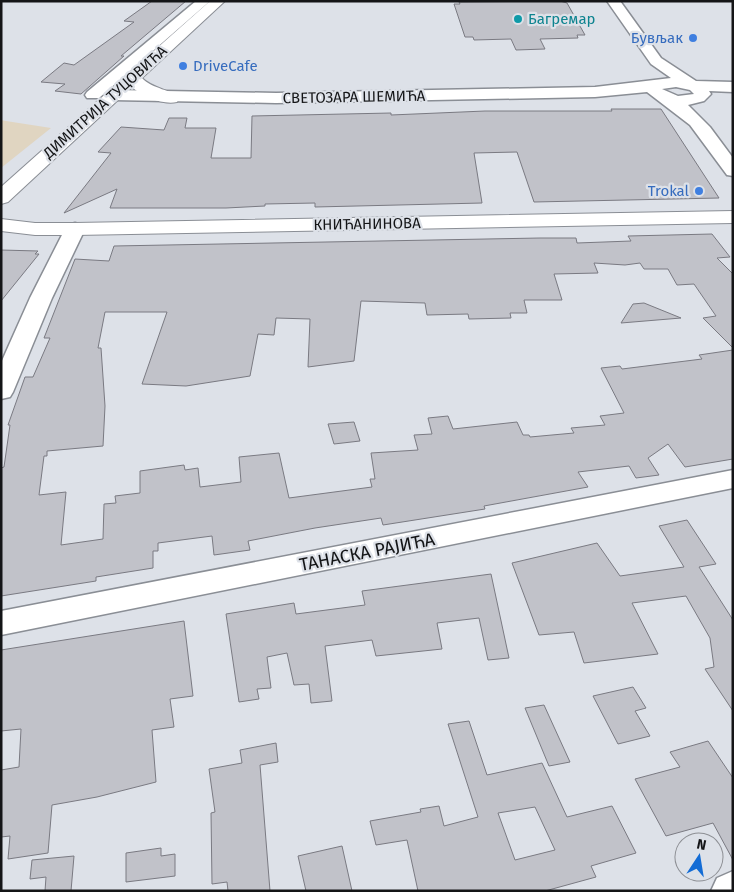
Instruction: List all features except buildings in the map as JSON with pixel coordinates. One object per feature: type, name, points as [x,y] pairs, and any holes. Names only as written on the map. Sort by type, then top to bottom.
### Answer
[{"type":"main road","name":"ДИМИТРИЈА ТУЦОВИЋА","points":[[1,198],[211,4]]},
{"type":"main road","points":[[133,77],[139,87],[146,91],[172,98]]},
{"type":"main road","name":"КНИЋАНИНОВА","points":[[1,225],[35,229],[75,229],[733,217]]},
{"type":"street","points":[[613,1],[656,61],[696,91],[733,92]]},
{"type":"street","points":[[93,95],[211,4]]},
{"type":"street","points":[[656,61],[660,91],[685,110],[704,128],[733,171]]},
{"type":"street","points":[[696,91],[733,87]]},
{"type":"street","name":"СВЕТОЗАРА ШЕМИЋА","points":[[113,95],[172,98],[276,98],[660,91],[688,100],[696,91]]},
{"type":"street","points":[[696,91],[704,128]]},
{"type":"street","points":[[1,392],[41,298],[75,229]]},
{"type":"street","name":"ТАНАСКА РАЈИЋА","points":[[1,623],[733,479]]},
{"type":"shaded area","points":[[1,120],[6,121],[51,128],[1,168]]},
{"type":"place","name":"Багремар","points":[[518,19]]},
{"type":"place","name":"Бувљак","points":[[693,38]]},
{"type":"place","name":"DriveCafe","points":[[183,66]]},
{"type":"place","name":"Trokal","points":[[699,191]]}]
